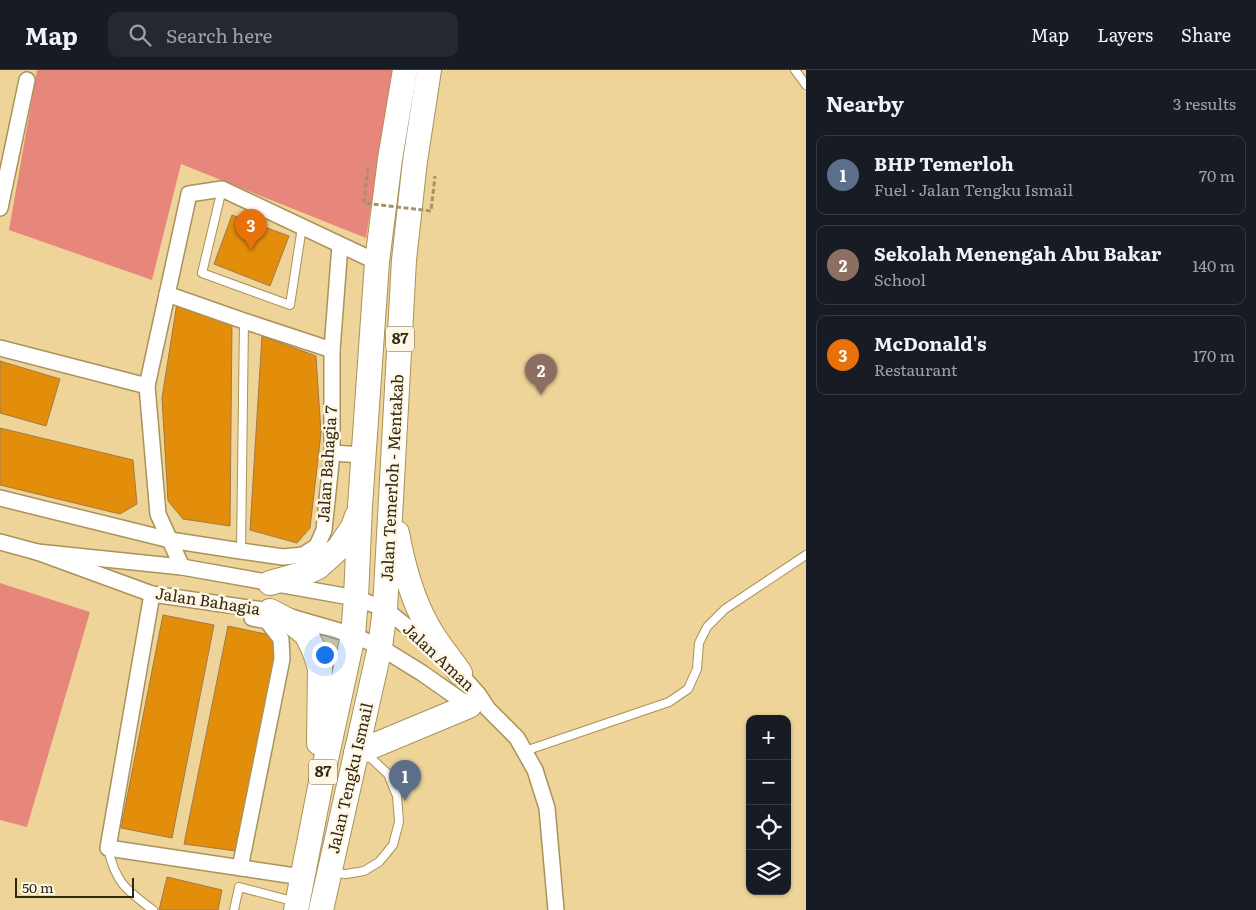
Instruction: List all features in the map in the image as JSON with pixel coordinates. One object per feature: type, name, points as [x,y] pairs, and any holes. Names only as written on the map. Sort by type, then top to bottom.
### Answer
[{"type":"main road","name":"Jalan Temerloh - Mentakab","points":[[353,634],[363,455],[377,262],[390,159],[405,70]]},
{"type":"main road","name":"Jalan Temerloh - Mentakab","points":[[380,647],[385,609],[404,260],[415,161],[429,70]]},
{"type":"main road","points":[[391,504],[401,554],[415,600],[427,626],[460,673]]},
{"type":"main road","points":[[270,583],[305,573],[318,567],[339,548],[353,527],[360,506]]},
{"type":"main road","points":[[270,611],[291,622],[306,634],[320,668],[320,788]]},
{"type":"main road","name":"Jalan Tengku Ismail","points":[[297,906],[353,634]]},
{"type":"main road","name":"Jalan Tengku Ismail","points":[[321,910],[380,647]]},
{"type":"main road","points":[[356,753],[478,707]]},
{"type":"street","points":[[0,208],[27,80]]},
{"type":"street","points":[[182,567],[158,514],[147,386],[189,194],[222,189],[377,262]]},
{"type":"street","name":"Jalan Bahagia 7","points":[[0,498],[170,540],[283,558],[303,555],[317,546],[324,530],[332,453],[332,350],[340,245]]},
{"type":"street","points":[[167,294],[332,350]]},
{"type":"street","points":[[0,348],[147,386]]},
{"type":"street","points":[[332,453],[363,455]]},
{"type":"street","name":"Jalan Bahagia","points":[[0,542],[37,552],[152,598],[270,611],[353,634],[380,647],[478,707]]},
{"type":"street","name":"Jalan Bahagia","points":[[37,552],[182,567],[356,598],[385,609]]},
{"type":"street","points":[[240,868],[282,659],[281,639],[267,621],[152,598],[108,848],[240,868],[302,877]]},
{"type":"street","name":"Jalan Aman","points":[[385,609],[435,649],[460,673],[478,694],[478,707]]},
{"type":"street","points":[[478,707],[517,738],[535,770],[547,808],[556,910]]},
{"type":"lane","points":[[796,70],[806,85]]},
{"type":"lane","points":[[222,189],[202,272],[290,305],[302,227]]},
{"type":"lane","points":[[241,551],[244,321]]},
{"type":"lane","points":[[524,751],[670,702],[688,689],[697,670],[699,643],[707,627],[725,609],[806,555]]},
{"type":"lane","points":[[329,872],[346,874],[364,870],[379,862],[393,845],[399,822],[397,796],[388,774],[372,759],[356,753]]},
{"type":"lane","points":[[108,848],[118,879],[131,893],[153,910]]},
{"type":"lane","points":[[234,910],[239,886],[297,906]]},
{"type":"path","points":[[368,168],[364,203],[431,210],[434,176]]},
{"type":"shaded area","points":[[37,70],[393,70],[366,238],[181,164],[152,280],[9,230]]},
{"type":"shaded area","points":[[0,583],[90,612],[27,827],[0,820]]},
{"type":"building","points":[[232,215],[289,236],[270,286],[214,264]]},
{"type":"building","points":[[177,303],[232,321],[230,526],[183,519],[168,501],[162,398]]},
{"type":"building","points":[[262,336],[316,356],[321,433],[310,528],[297,543],[250,530]]},
{"type":"building","points":[[0,361],[60,379],[46,426],[0,413]]},
{"type":"building","points":[[0,428],[133,460],[137,504],[120,514],[0,485]]},
{"type":"building","points":[[163,615],[214,625],[172,838],[121,828]]},
{"type":"building","points":[[228,626],[270,635],[277,646],[236,851],[184,844]]},
{"type":"building","points":[[167,877],[222,890],[218,910],[159,910]]},
{"type":"place","name":"McDonald's","points":[[251,250]]},
{"type":"place","name":"Sekolah Menengah Abu Bakar","points":[[541,395]]},
{"type":"place","name":"BHP Temerloh","points":[[405,801]]}]
